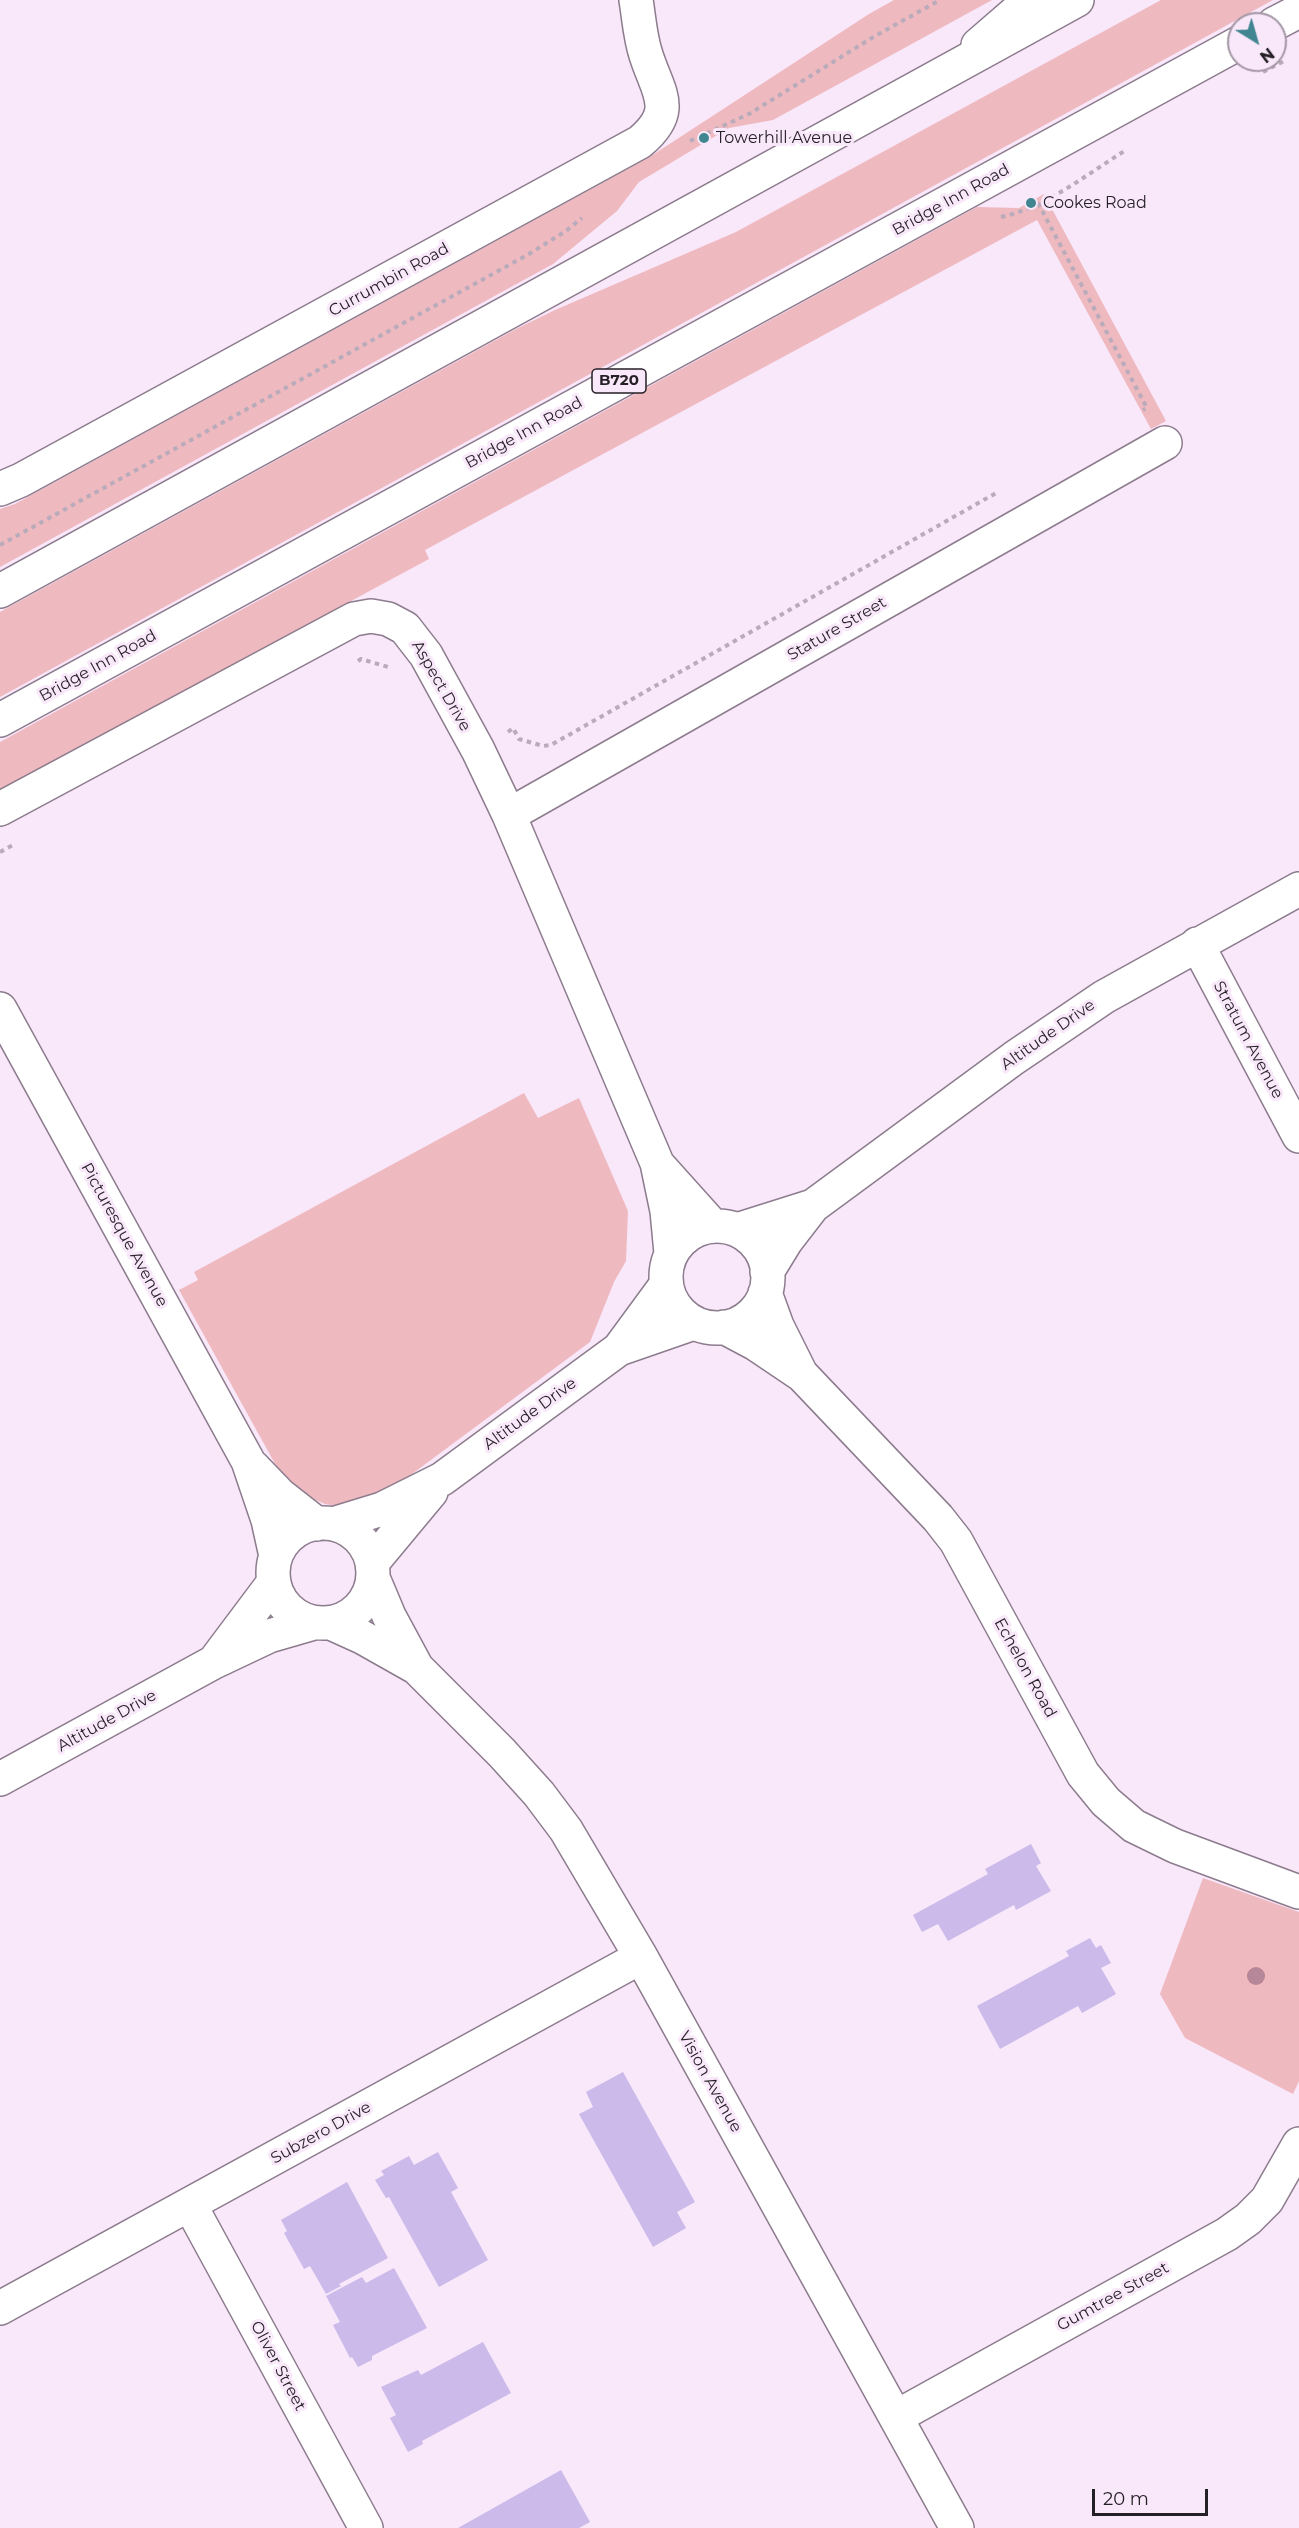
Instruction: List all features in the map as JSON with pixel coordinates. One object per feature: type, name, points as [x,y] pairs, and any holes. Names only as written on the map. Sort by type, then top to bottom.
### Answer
[{"type":"street","name":"Currumbin Road","points":[[0,489],[21,480],[640,142],[656,126],[663,104],[662,94],[646,56],[636,0]]},
{"type":"street","points":[[944,73],[1030,0]]},
{"type":"street","points":[[0,591],[1077,0]]},
{"type":"street","name":"Bridge Inn Road","points":[[0,720],[1227,50]]},
{"type":"street","name":"Stature Street","points":[[509,815],[1165,443]]},
{"type":"street","name":"Aspect Drive","points":[[0,809],[151,730],[354,619],[371,616],[388,619],[405,628],[416,639],[478,750],[509,815],[657,1163],[667,1211],[671,1253]]},
{"type":"street","name":"Altitude Drive","points":[[766,1282],[786,1241],[813,1206],[1062,1023],[1197,944],[1299,888]]},
{"type":"street","name":"Stratum Avenue","points":[[1197,944],[1299,1136]]},
{"type":"street","name":"Picturesque Avenue","points":[[0,1009],[248,1461],[268,1520],[275,1569]]},
{"type":"street","name":"Aspect Drive","points":[[657,1163],[684,1196],[725,1228]]},
{"type":"street","name":"Altitude Drive","points":[[725,1228],[813,1206]]},
{"type":"street","points":[[725,1228],[748,1236],[764,1258],[766,1282],[759,1306],[738,1323],[709,1325],[681,1314],[671,1301],[666,1285],[666,1269],[671,1253],[682,1239],[696,1230],[725,1228]]},
{"type":"street","name":"Echelon Road","points":[[766,1282],[777,1326],[802,1375]]},
{"type":"street","name":"Altitude Drive","points":[[325,1524],[382,1509],[442,1479],[619,1349],[666,1285]]},
{"type":"street","name":"Altitude Drive","points":[[619,1349],[709,1325]]},
{"type":"street","name":"Echelon Road","points":[[709,1325],[756,1344],[802,1375],[938,1518],[956,1541],[1083,1774],[1106,1802],[1134,1826],[1158,1839],[1298,1887]]},
{"type":"street","name":"Picturesque Avenue","points":[[248,1461],[280,1495],[325,1524]]},
{"type":"street","name":"Altitude Drive","points":[[373,1570],[408,1517],[442,1479]]},
{"type":"street","points":[[325,1524],[347,1529],[358,1538],[367,1549],[373,1570],[369,1594],[360,1607],[347,1618],[322,1623],[299,1617],[287,1609],[279,1597],[275,1569],[283,1544],[292,1534],[325,1524]]},
{"type":"street","name":"Altitude Drive","points":[[214,1662],[275,1569]]},
{"type":"street","name":"Vision Avenue","points":[[373,1570],[390,1616],[417,1668]]},
{"type":"street","name":"Altitude Drive","points":[[0,1779],[214,1662],[269,1636],[322,1623]]},
{"type":"street","name":"Vision Avenue","points":[[322,1623],[362,1637],[417,1668],[539,1794],[566,1830],[641,1957],[957,2528]]},
{"type":"street","name":"Subzero Drive","points":[[0,2308],[641,1957]]},
{"type":"street","name":"Gumtree Street","points":[[896,2417],[1227,2234],[1248,2219],[1267,2200],[1299,2144]]},
{"type":"street","name":"Oliver Street","points":[[190,2205],[366,2528]]},
{"type":"path","points":[[1038,203],[1147,408],[1137,413]]},
{"type":"path","points":[[478,750],[513,728],[519,739],[543,746],[551,745],[1004,489]]},
{"type":"path","points":[[351,665],[361,659],[387,667],[393,677]]},
{"type":"path","points":[[0,852],[21,841]]},
{"type":"shaded area","points":[[894,0],[992,0],[773,120],[729,128],[639,182],[617,211],[553,264],[0,567],[0,509],[15,504],[648,158]]},
{"type":"shaded area","points":[[1161,0],[1273,0],[1251,12],[1227,12],[1227,25],[0,697],[0,612],[516,329],[736,232]]},
{"type":"shaded area","points":[[1044,194],[1166,421],[1151,429],[1037,220],[425,550],[429,559],[0,790],[0,742],[977,207],[1019,208]]},
{"type":"shaded area","points":[[524,1093],[538,1118],[579,1098],[628,1211],[626,1261],[614,1282],[590,1342],[389,1491],[343,1507],[325,1504],[306,1496],[291,1485],[279,1471],[179,1290],[198,1280],[194,1272]]},
{"type":"shaded area","points":[[1203,1878],[1299,1912],[1299,2081],[1293,2094],[1185,2038],[1160,1994]]},
{"type":"building","points":[[1031,1844],[1041,1863],[1036,1866],[1051,1891],[1016,1910],[1014,1905],[948,1941],[938,1924],[922,1932],[913,1915],[988,1874],[985,1869]]},
{"type":"building","points":[[1090,1938],[1096,1948],[1101,1945],[1111,1963],[1101,1968],[1116,1994],[1082,2013],[1078,2006],[1000,2049],[977,2006],[1069,1956],[1066,1951]]},
{"type":"building","points":[[623,2072],[695,2202],[677,2212],[686,2228],[653,2247],[579,2114],[593,2107],[586,2092]]},
{"type":"building","points":[[438,2152],[458,2188],[451,2192],[488,2260],[439,2287],[389,2197],[386,2198],[375,2180],[384,2175],[381,2171],[409,2156],[414,2165]]},
{"type":"building","points":[[347,2182],[388,2258],[339,2284],[341,2286],[326,2294],[310,2266],[304,2269],[284,2233],[287,2231],[281,2220]]},
{"type":"building","points":[[394,2268],[427,2328],[372,2356],[372,2360],[358,2367],[352,2357],[350,2358],[333,2325],[340,2322],[326,2296],[362,2277],[366,2283]]},
{"type":"building","points":[[483,2342],[511,2393],[422,2441],[423,2444],[408,2452],[390,2418],[396,2415],[381,2387],[418,2370],[421,2375]]},
{"type":"building","points":[[561,2470],[590,2522],[579,2528],[458,2528]]},
{"type":"place","name":"Towerhill Avenue","points":[[704,138]]},
{"type":"place","name":"Cookes Road","points":[[1031,203]]}]
